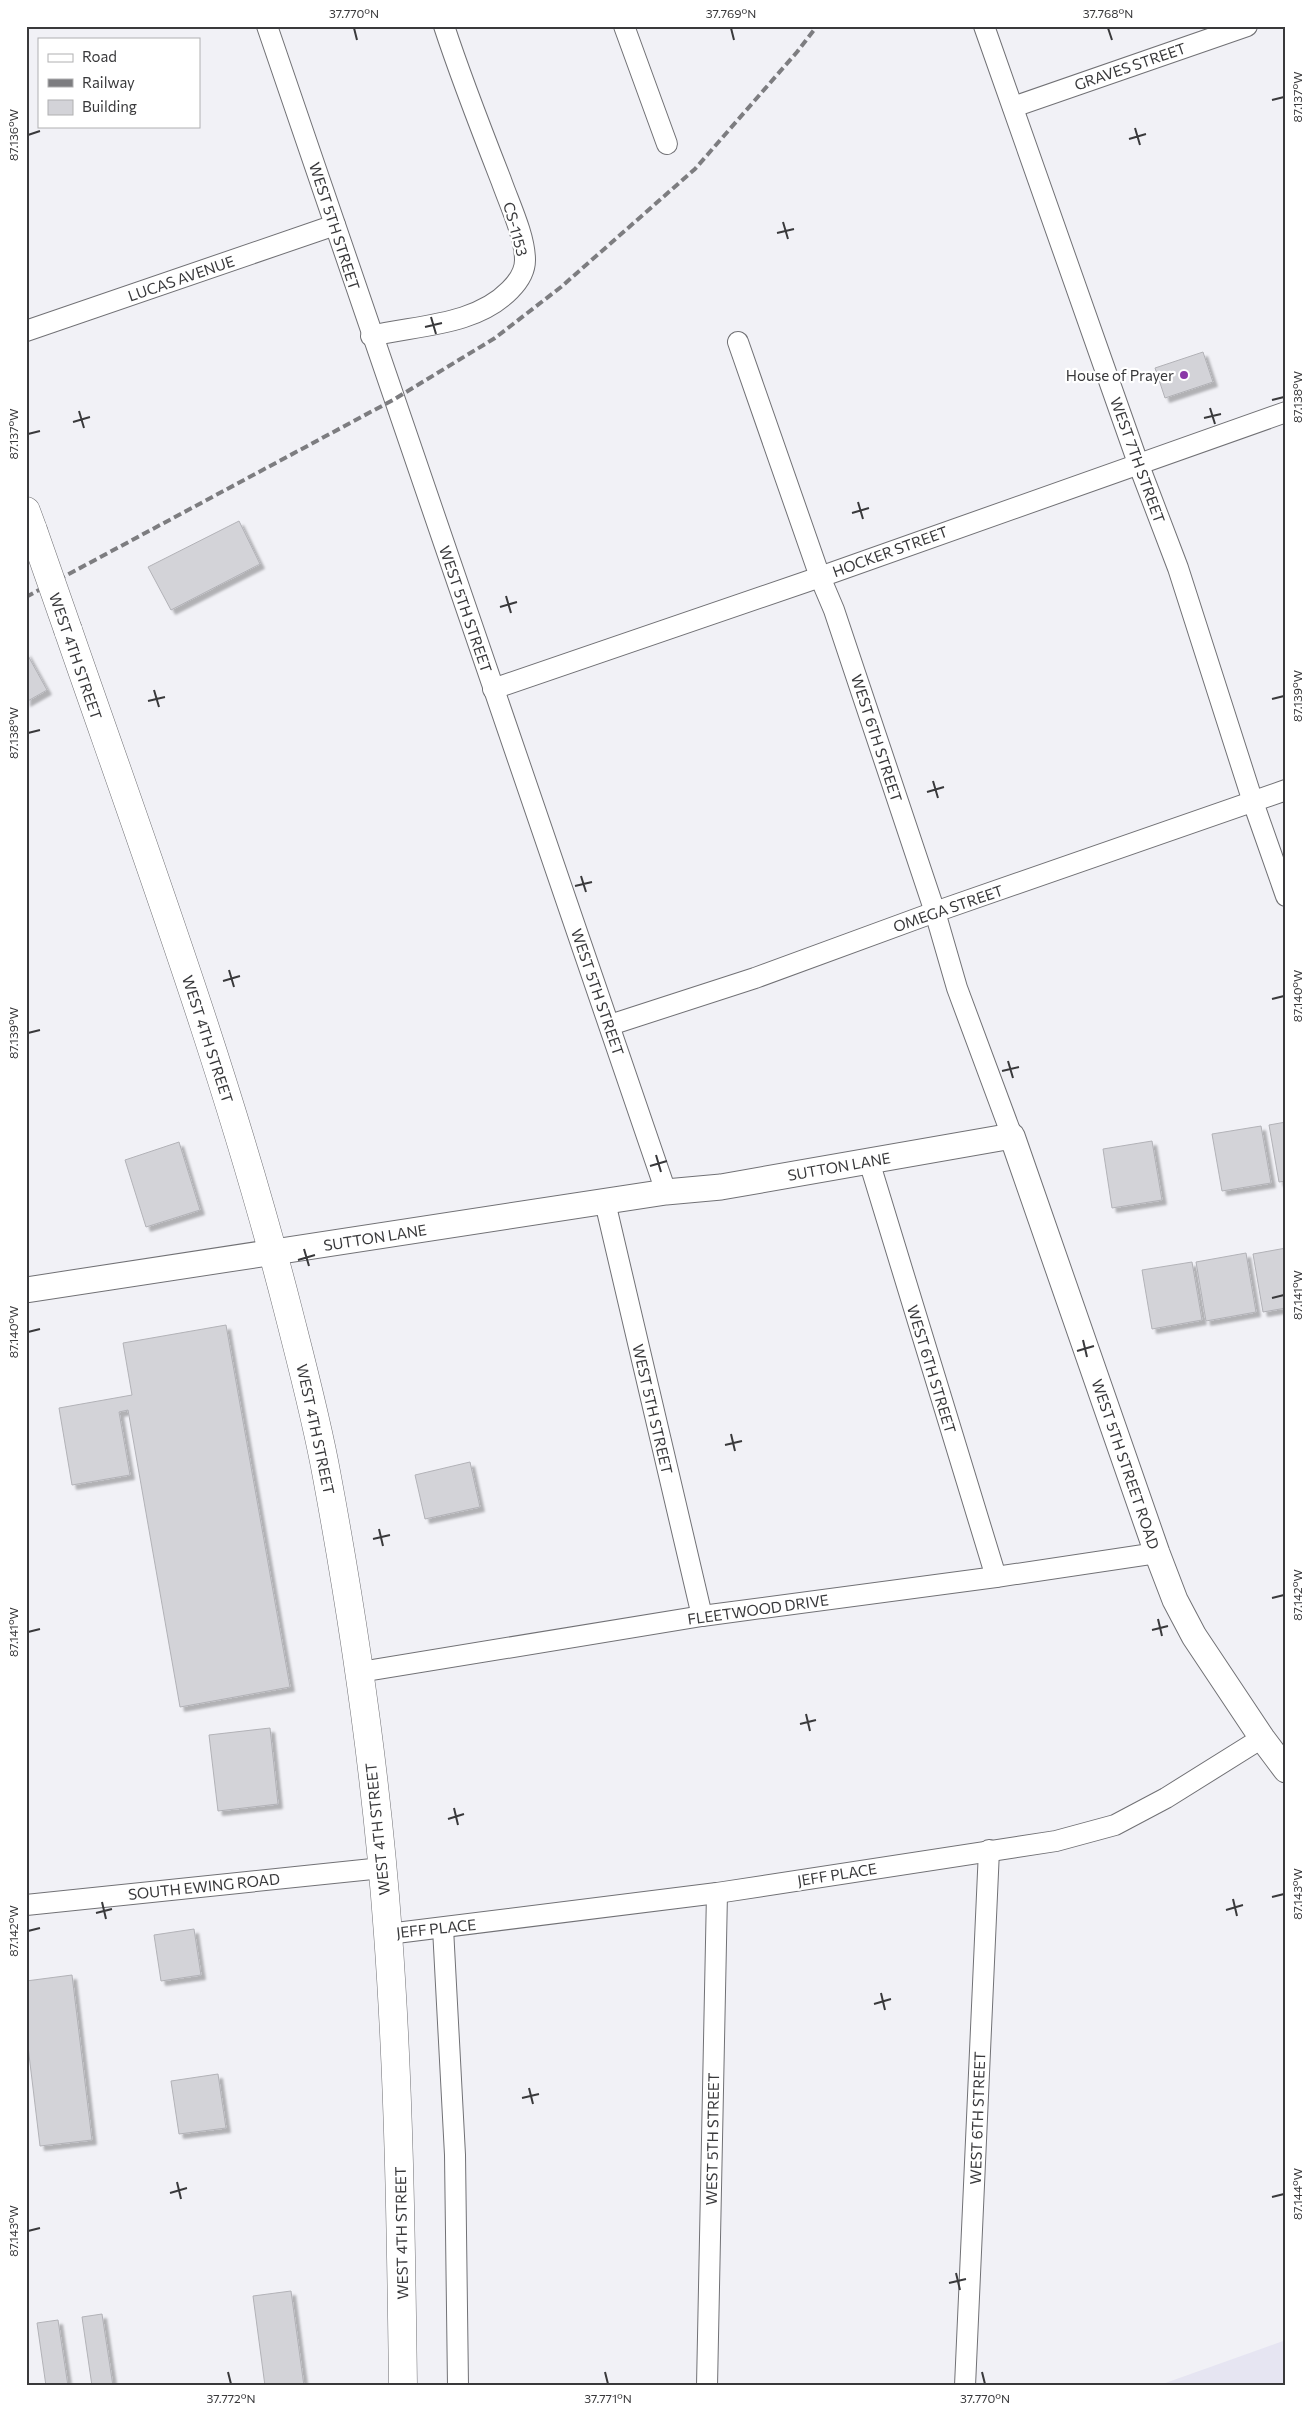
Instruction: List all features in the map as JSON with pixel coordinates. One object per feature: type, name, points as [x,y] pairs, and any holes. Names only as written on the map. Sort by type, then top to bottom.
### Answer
[{"type":"main road","name":"WEST 4TH STREET","points":[[30,521],[191,986],[241,1142],[273,1252],[327,1474],[360,1672],[388,1934],[402,2194],[404,2386]]},
{"type":"street","name":"WEST 5TH STREET","points":[[267,26],[371,336],[666,1192]]},
{"type":"street","name":"CS-1153","points":[[371,336],[444,323],[479,312],[510,291],[522,273],[525,262],[525,250],[512,209],[444,26]]},
{"type":"street","points":[[624,26],[667,144]]},
{"type":"street","name":"WEST 7TH STREET","points":[[984,26],[1138,463],[1178,568],[1253,802],[1286,896]]},
{"type":"street","name":"GRAVES STREET","points":[[1014,107],[1247,26]]},
{"type":"street","name":"LUCAS AVENUE","points":[[26,331],[335,225]]},
{"type":"street","name":"WEST 6TH STREET","points":[[738,342],[820,577],[834,610],[935,912],[957,988],[1012,1136]]},
{"type":"street","name":"HOCKER STREET","points":[[493,689],[820,577],[1286,412]]},
{"type":"street","name":"OMEGA STREET","points":[[610,1025],[754,978],[935,912],[1286,790]]},
{"type":"street","name":"SUTTON LANE","points":[[26,1290],[666,1192],[721,1187],[1012,1136]]},
{"type":"street","name":"WEST 5TH STREET ROAD","points":[[1012,1136],[1175,1600],[1194,1636],[1262,1738],[1286,1770]]},
{"type":"street","name":"WEST 6TH STREET","points":[[869,1161],[996,1577]]},
{"type":"street","name":"WEST 5TH STREET","points":[[605,1202],[702,1616]]},
{"type":"street","name":"FLEETWOOD DRIVE","points":[[360,1672],[702,1616],[996,1577],[1157,1553]]},
{"type":"street","name":"JEFF PLACE","points":[[388,1934],[717,1893],[1056,1841],[1115,1825],[1166,1798],[1262,1738]]},
{"type":"street","name":"WEST 6TH STREET","points":[[966,2386],[989,1850]]},
{"type":"street","name":"SOUTH EWING ROAD","points":[[26,1905],[382,1868]]},
{"type":"street","name":"WEST 5TH STREET","points":[[707,2386],[717,1893]]},
{"type":"street","points":[[443,1928],[455,2154],[458,2386]]},
{"type":"shaded area","points":[[1286,2340],[1286,2386],[1157,2386]]},
{"type":"building","name":"House of Prayer","points":[[1203,352],[1213,382],[1165,398],[1155,368]]},
{"type":"building","points":[[239,521],[260,564],[171,610],[148,567]]},
{"type":"building","points":[[26,652],[47,690],[26,702]]},
{"type":"building","points":[[1286,1122],[1286,1181],[1279,1182],[1269,1125]]},
{"type":"building","points":[[1261,1126],[1271,1183],[1222,1191],[1212,1134]]},
{"type":"building","points":[[1152,1141],[1162,1200],[1112,1208],[1103,1149]]},
{"type":"building","points":[[179,1142],[200,1210],[146,1227],[125,1160]]},
{"type":"building","points":[[1286,1248],[1286,1308],[1263,1312],[1253,1254]]},
{"type":"building","points":[[1246,1253],[1256,1312],[1206,1321],[1196,1262]]},
{"type":"building","points":[[1192,1262],[1202,1320],[1152,1329],[1142,1270]]},
{"type":"building","points":[[226,1325],[290,1687],[180,1707],[128,1410],[119,1412],[130,1475],[72,1485],[59,1408],[132,1395],[123,1343]]},
{"type":"building","points":[[470,1462],[480,1507],[425,1519],[415,1475]]},
{"type":"building","points":[[270,1728],[278,1804],[218,1811],[209,1735]]},
{"type":"building","points":[[194,1929],[201,1975],[161,1981],[154,1935]]},
{"type":"building","points":[[72,1975],[92,2140],[40,2146],[26,2030],[26,1981]]},
{"type":"building","points":[[218,2074],[226,2128],[179,2134],[171,2081]]},
{"type":"building","points":[[291,2291],[304,2386],[265,2386],[253,2296]]},
{"type":"building","points":[[102,2314],[113,2386],[92,2386],[82,2317]]},
{"type":"building","points":[[58,2320],[68,2386],[46,2386],[37,2323]]},
{"type":"railway","points":[[26,597],[393,400],[495,338],[561,287],[695,169],[797,52],[817,26]]},
{"type":"place","name":"House of Prayer","points":[[1184,375]]}]
